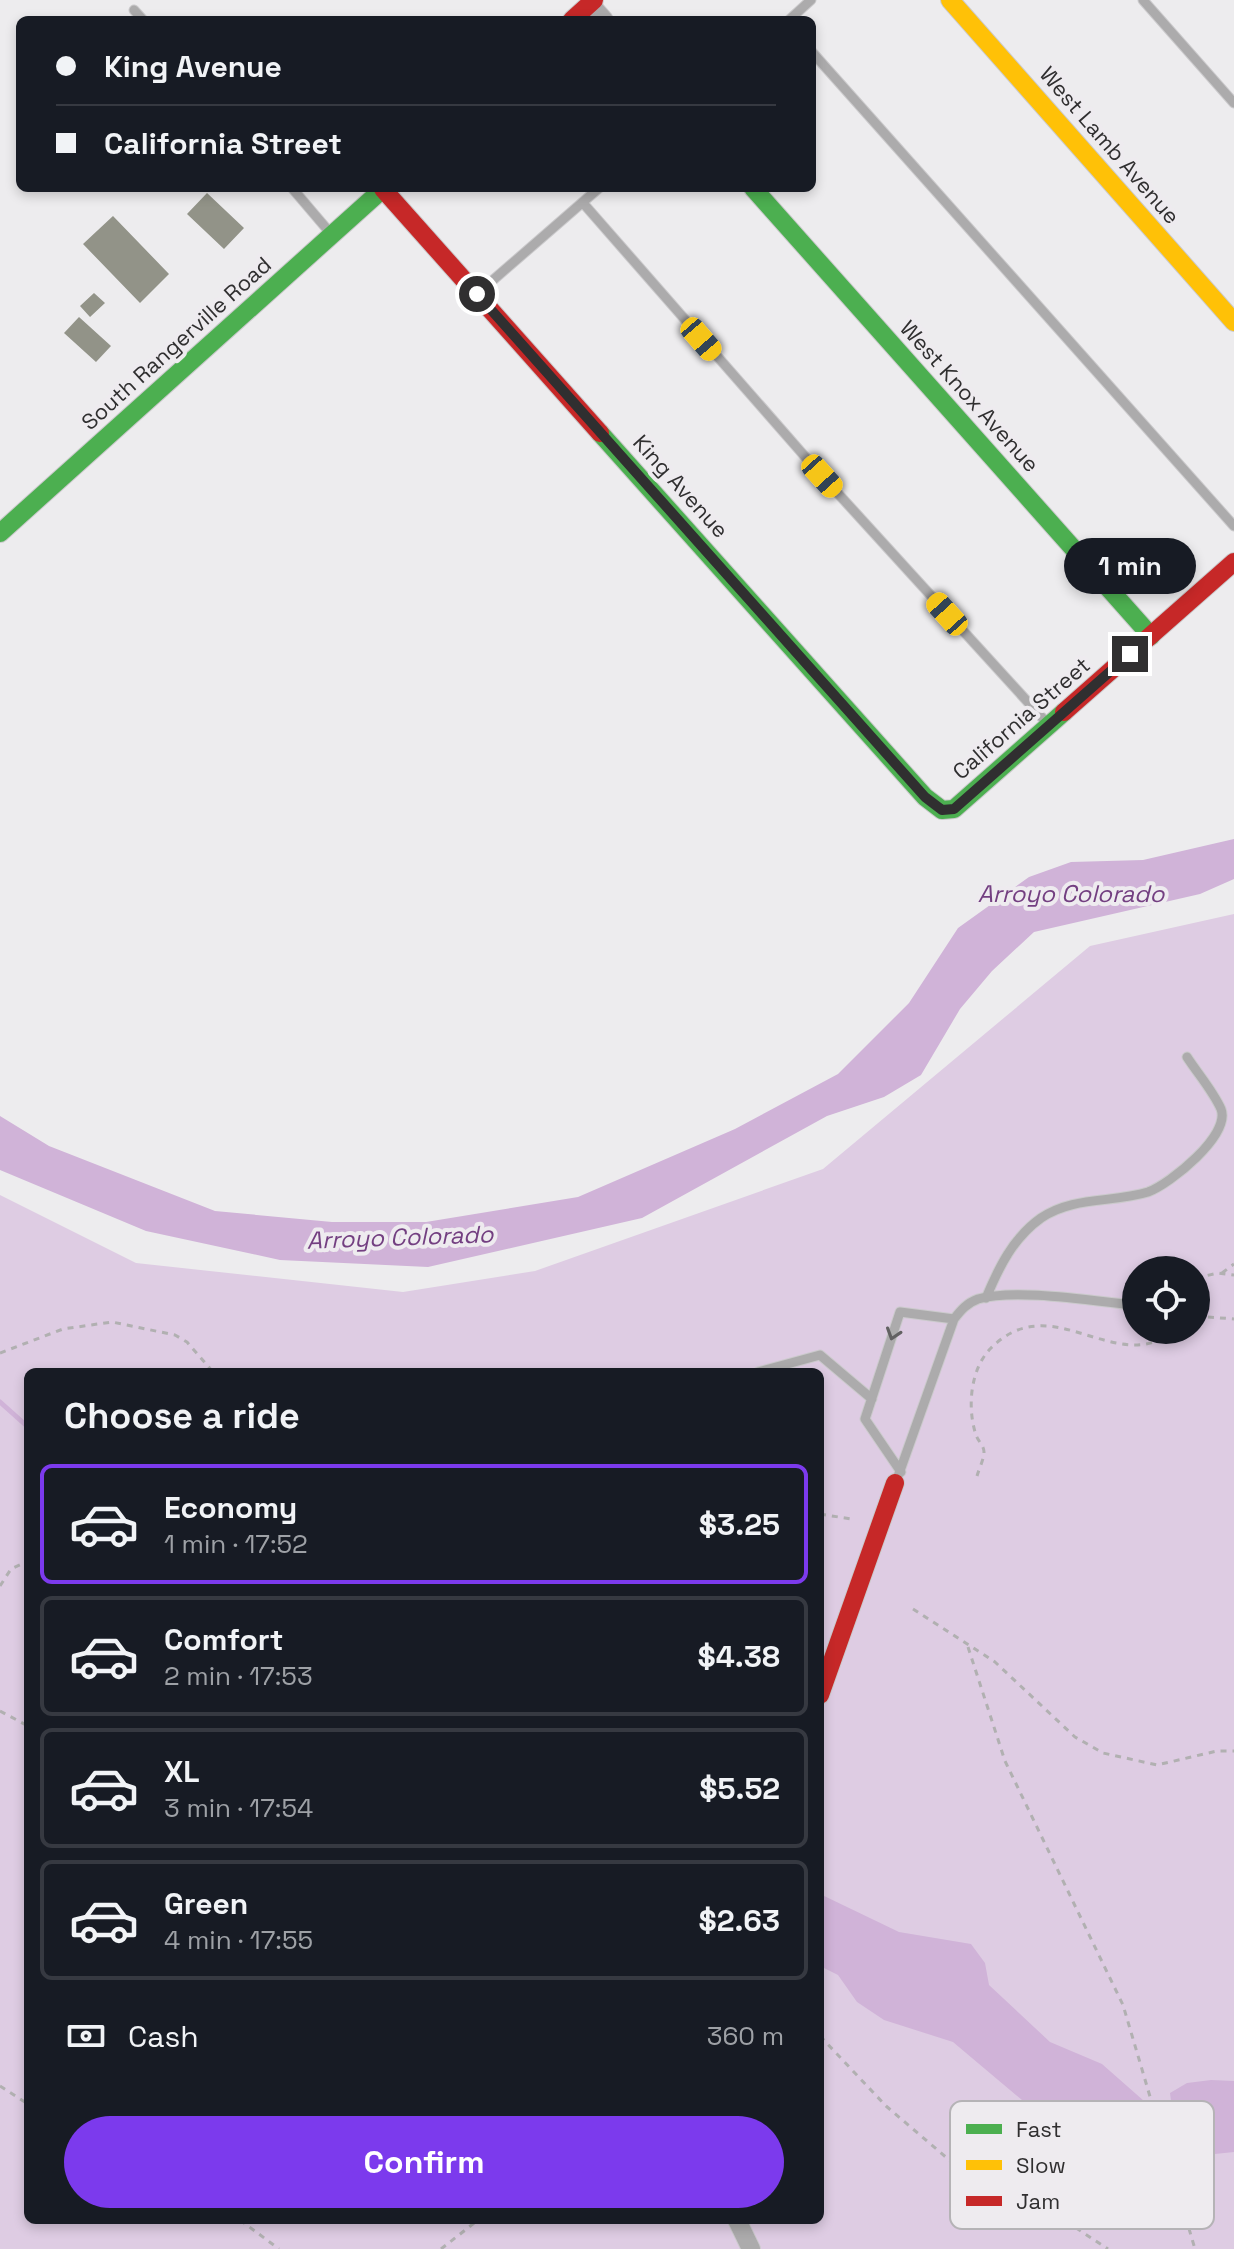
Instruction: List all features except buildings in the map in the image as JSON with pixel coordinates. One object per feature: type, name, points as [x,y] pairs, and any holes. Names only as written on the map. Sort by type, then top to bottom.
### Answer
[{"type":"street","name":"West Lamb Avenue","points":[[950,0],[1234,322]]},
{"type":"street","points":[[576,16],[592,2]]},
{"type":"street","name":"South Rangerville Road","points":[[0,533],[379,192]]},
{"type":"street","name":"King Avenue","points":[[387,192],[925,797],[933,805],[947,810]]},
{"type":"street","name":"West Knox Avenue","points":[[757,192],[1151,636]]},
{"type":"street","name":"California Street","points":[[947,810],[954,809],[1234,562]]},
{"type":"street","points":[[824,1684],[898,1478]]},
{"type":"street","points":[[739,2224],[751,2249]]},
{"type":"lane","points":[[793,16],[811,0]]},
{"type":"lane","points":[[1143,0],[1234,103]]},
{"type":"lane","points":[[134,10],[139,16]]},
{"type":"lane","points":[[816,56],[1234,526]]},
{"type":"lane","points":[[295,192],[332,235]]},
{"type":"lane","points":[[477,294],[595,192]]},
{"type":"lane","points":[[583,203],[822,476],[1049,725]]},
{"type":"lane","points":[[986,1298],[1013,1245],[1042,1217],[1061,1207],[1148,1192],[1197,1157],[1215,1137],[1222,1123],[1222,1111],[1187,1057]]},
{"type":"lane","points":[[898,1478],[954,1319],[964,1306],[986,1298],[1053,1297],[1122,1304]]},
{"type":"lane","points":[[898,1478],[865,1419],[900,1312],[954,1319]]},
{"type":"lane","points":[[773,1368],[820,1355],[872,1399]]},
{"type":"path","points":[[1222,1273],[1234,1264]]},
{"type":"path","points":[[1210,1275],[1234,1275]]},
{"type":"path","points":[[1210,1316],[1234,1319]]},
{"type":"path","points":[[0,1353],[63,1329],[112,1322],[175,1335],[187,1342],[210,1368]]},
{"type":"path","points":[[977,1476],[984,1454],[975,1428],[973,1380],[984,1355],[1001,1339],[1018,1328],[1040,1323],[1122,1344]]},
{"type":"path","points":[[824,1515],[851,1519]]},
{"type":"path","points":[[0,1586],[11,1569],[24,1563]]},
{"type":"path","points":[[913,1609],[995,1662],[1075,1737],[1103,1753],[1157,1765],[1217,1751],[1234,1751]]},
{"type":"path","points":[[968,1647],[1005,1761],[1123,2005],[1151,2101]]},
{"type":"path","points":[[0,1711],[24,1724]]},
{"type":"path","points":[[824,2040],[878,2098],[950,2160]]},
{"type":"path","points":[[0,2086],[24,2101]]},
{"type":"path","points":[[245,2224],[279,2249]]},
{"type":"path","points":[[441,2249],[473,2224]]},
{"type":"path","points":[[1078,2229],[1108,2249]]},
{"type":"path","points":[[1189,2229],[1195,2249]]},
{"type":"shaded area","points":[[1234,914],[1234,2249],[0,2249],[0,1195],[136,1263],[403,1292],[535,1271],[823,1169],[1090,946]]},
{"type":"water","name":"Arroyo Colorado","points":[[1234,839],[1234,879],[1200,894],[1034,932],[992,971],[960,1009],[921,1075],[884,1097],[827,1116],[642,1218],[428,1267],[280,1260],[146,1231],[0,1170],[0,1116],[49,1146],[215,1211],[332,1222],[426,1222],[578,1197],[735,1129],[838,1074],[909,1003],[958,928],[1029,877],[1071,862],[1143,860]]},
{"type":"water","points":[[824,1896],[899,1932],[971,1944],[985,1963],[989,1985],[1050,2042],[1102,2064],[1144,2101],[1023,2101],[953,2042],[884,2020],[857,2002],[838,1975],[824,1968]]},
{"type":"water","points":[[1234,2081],[1234,2152],[1214,2154],[1214,2101],[1171,2101],[1170,2093],[1187,2083]]},
{"type":"waterway","points":[[0,1402],[24,1423]]},
{"type":"traffic: fast","points":[[0,533],[380,192]]},
{"type":"traffic: fast","points":[[757,192],[1151,636]]},
{"type":"traffic: fast","points":[[600,433],[925,797],[942,810],[954,809],[1064,712]]},
{"type":"traffic: slow","points":[[950,0],[1234,322]]},
{"type":"traffic: jam","points":[[576,16],[594,0]]},
{"type":"traffic: jam","points":[[386,192],[600,433]]},
{"type":"traffic: jam","points":[[1064,712],[1234,562]]},
{"type":"traffic: jam","points":[[824,1684],[895,1483]]},
{"type":"route","points":[[477,294],[925,797],[942,810],[954,809],[1130,654]]}]
